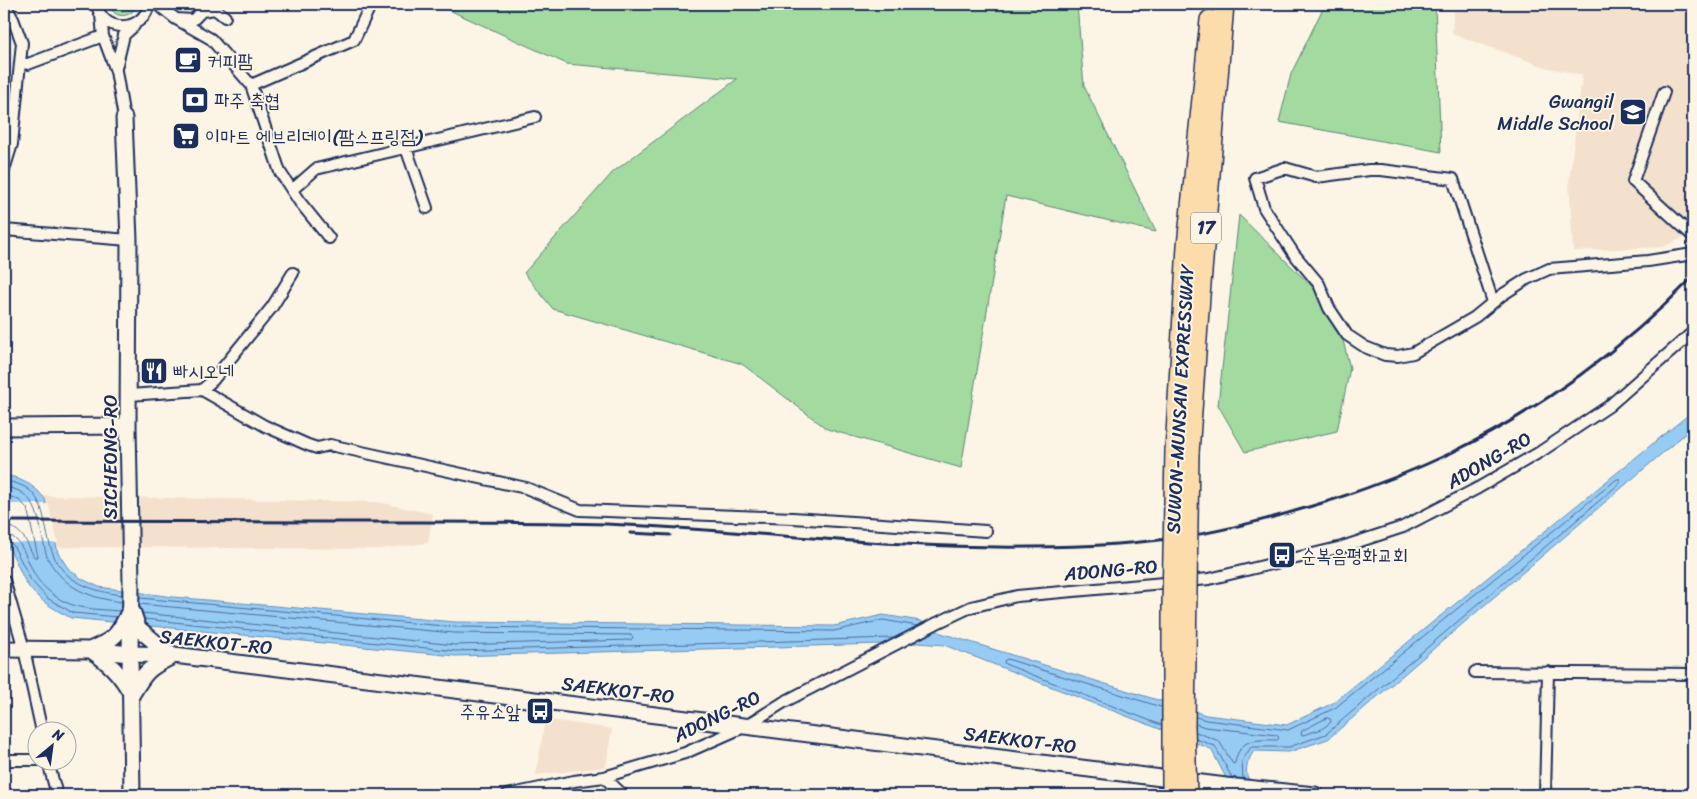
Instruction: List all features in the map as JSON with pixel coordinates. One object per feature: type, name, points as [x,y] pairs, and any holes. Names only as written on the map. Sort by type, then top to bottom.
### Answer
[{"type":"highway","name":"SUWON-MUNSAN EXPRESSWAY","points":[[1187,795],[1182,452],[1187,246],[1212,4]]},
{"type":"highway","name":"SUWON-MUNSAN EXPRESSWAY","points":[[1172,795],[1172,615],[1182,452],[1200,287],[1224,4]]},
{"type":"street","points":[[4,170],[21,62],[22,44],[5,4]]},
{"type":"street","points":[[116,71],[124,35],[145,15],[149,4]]},
{"type":"street","points":[[157,4],[176,20],[211,39],[251,85],[280,172],[329,238]]},
{"type":"street","points":[[251,85],[354,40],[371,4]]},
{"type":"street","points":[[98,8],[107,22],[114,26],[131,26],[139,22]]},
{"type":"street","points":[[98,8],[103,36],[116,71],[124,118]]},
{"type":"street","points":[[176,20],[193,20],[202,11],[215,9],[225,17]]},
{"type":"street","points":[[21,62],[28,64],[103,36]]},
{"type":"street","points":[[1664,92],[1633,181],[1693,236]]},
{"type":"street","points":[[292,190],[316,169],[535,117]]},
{"type":"street","name":"SICHEONG-RO","points":[[124,118],[129,240],[128,426],[132,795]]},
{"type":"street","points":[[406,148],[427,208]]},
{"type":"street","points":[[1493,302],[1453,179],[1380,170],[1316,177],[1285,168],[1255,178],[1264,208],[1276,229],[1319,284],[1329,308],[1347,335],[1365,347],[1385,355],[1398,356],[1413,353],[1475,317],[1527,279],[1549,269],[1648,261],[1693,254]]},
{"type":"street","points":[[4,230],[129,240]]},
{"type":"street","points":[[202,390],[213,380],[272,306],[293,273]]},
{"type":"street","name":"ADONG-RO","points":[[507,795],[574,781],[604,777],[685,753],[746,726],[784,702],[971,607],[1017,596],[1209,579],[1342,546],[1403,527],[1478,488],[1540,452],[1609,406],[1693,332]]},
{"type":"street","points":[[129,395],[202,390],[265,426],[317,448],[330,445],[526,488],[580,510],[793,518],[986,531]]},
{"type":"street","points":[[4,428],[128,426]]},
{"type":"street","points":[[4,580],[24,649],[40,722]]},
{"type":"street","points":[[130,628],[174,655],[152,666],[132,694],[123,679],[110,664],[91,650],[109,642],[130,628]]},
{"type":"street","name":"SAEKKOT-RO","points":[[4,649],[91,650],[130,654],[174,655],[746,726],[1225,789],[1259,789],[1315,795]]},
{"type":"street","points":[[1475,672],[1693,674]]},
{"type":"street","points":[[1545,795],[1548,672]]},
{"type":"street","points":[[4,760],[28,760]]},
{"type":"street","points":[[51,772],[57,795]]},
{"type":"street","points":[[604,777],[623,795]]},
{"type":"shaded area","points":[[1454,4],[1693,4],[1693,233],[1663,247],[1573,251],[1569,181],[1582,75],[1548,68],[1452,34]]},
{"type":"shaded area","points":[[4,495],[378,502],[433,514],[428,543],[379,549],[4,548]]},
{"type":"shaded area","points":[[545,719],[612,729],[606,767],[536,775]]},
{"type":"green space","points":[[109,4],[137,4],[131,13],[123,16],[114,13]]},
{"type":"green space","points":[[436,4],[1077,4],[1084,86],[1156,232],[1006,196],[961,468],[827,429],[742,364],[553,309],[524,273],[613,172],[737,79],[567,64]]},
{"type":"green space","points":[[1325,4],[1435,4],[1441,152],[1279,122],[1291,74]]},
{"type":"green space","points":[[1239,215],[1335,309],[1350,368],[1337,431],[1245,452],[1218,405]]},
{"type":"water","points":[[1693,411],[1693,427],[1328,739],[1289,752],[1254,751],[1248,764],[1247,773],[1256,795],[1235,795],[1211,749],[944,645],[918,643],[455,656],[71,618],[52,607],[34,593],[25,581],[13,556],[4,543],[4,476],[14,477],[29,484],[45,499],[58,553],[68,568],[82,579],[99,587],[173,597],[455,622],[834,626],[883,615],[921,621],[941,633],[1206,715],[1287,725],[1333,703]]},
{"type":"pier","points":[[4,504],[48,504],[58,543],[4,543]]},
{"type":"railway","points":[[4,521],[572,523],[977,547],[1090,546],[1189,536],[1263,520],[1335,499],[1451,453],[1517,417],[1580,376],[1639,328],[1693,277]]},
{"type":"railway","points":[[630,533],[670,535]]},
{"type":"place","name":"커피팜","points":[[188,60]]},
{"type":"place","name":"파주 축협","points":[[195,100]]},
{"type":"place","name":"Gwangil Middle School","points":[[1633,112]]},
{"type":"place","name":"이마트 에브리데이(팜스프링점)","points":[[186,136]]},
{"type":"place","name":"빠시오네","points":[[154,371]]},
{"type":"place","name":"순복음평화교회","points":[[1282,555]]},
{"type":"place","name":"주유소앞","points":[[540,711]]}]
